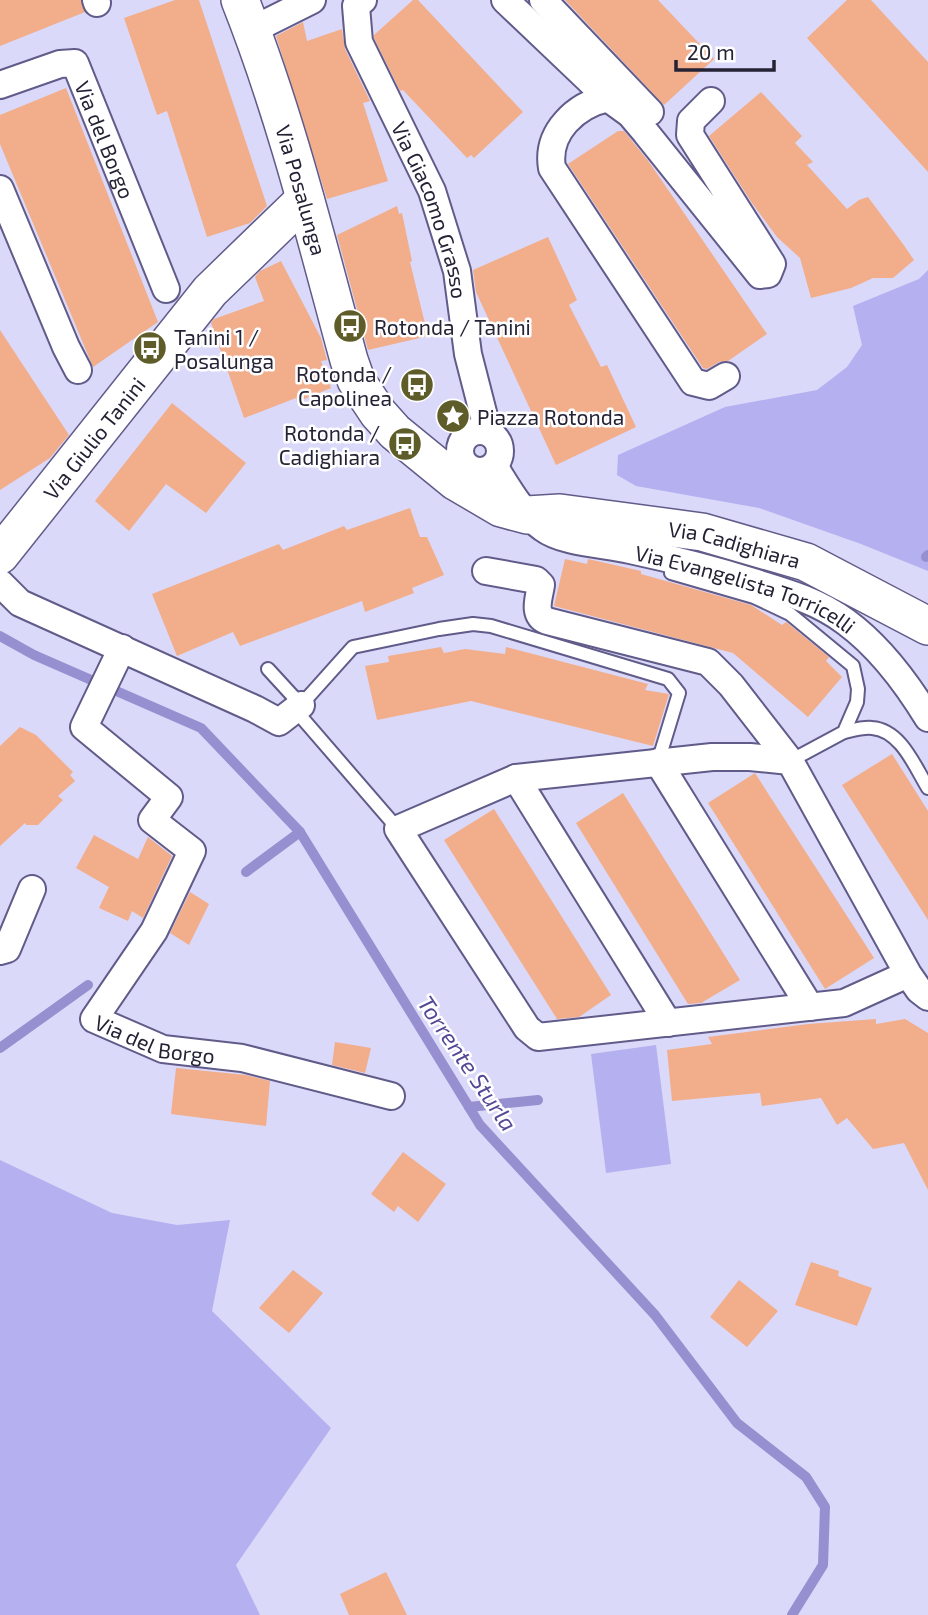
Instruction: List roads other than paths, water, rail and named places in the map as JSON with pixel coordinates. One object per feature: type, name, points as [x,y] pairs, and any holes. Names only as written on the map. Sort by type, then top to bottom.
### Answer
[{"type":"street","points":[[246,15],[312,0]]},
{"type":"street","name":"Via Giacomo Grasso","points":[[363,0],[356,6],[359,42],[432,191],[457,271],[468,354],[488,432]]},
{"type":"street","points":[[505,0],[608,98],[630,114],[760,275],[768,274],[772,264],[690,135],[691,121],[710,101]]},
{"type":"street","points":[[543,0],[657,120],[709,189],[711,197],[708,208]]},
{"type":"street","name":"Via Posalunga","points":[[246,15],[305,199],[356,380],[394,432]]},
{"type":"street","name":"Via del Borgo","points":[[0,85],[60,64],[75,63],[166,289]]},
{"type":"street","points":[[608,98],[591,102],[574,113],[552,142],[552,168],[693,382],[709,386],[726,376]]},
{"type":"street","points":[[0,189],[66,348],[78,370]]},
{"type":"street","name":"Via Giulio Tanini","points":[[0,555],[210,291],[305,199]]},
{"type":"street","points":[[475,430],[488,432],[499,441],[501,447],[498,461],[494,466],[482,471],[469,468],[461,457],[464,438],[475,430]]},
{"type":"street","points":[[394,432],[435,447],[460,450]]},
{"type":"street","points":[[394,432],[455,481],[486,501],[527,515]]},
{"type":"street","points":[[494,466],[527,515]]},
{"type":"street","name":"Via Cadighiara","points":[[527,515],[561,513],[702,532],[806,562],[928,626]]},
{"type":"street","name":"Via Evangelista Torricelli","points":[[527,515],[544,530],[565,539],[598,543],[694,563],[804,597],[853,628],[876,649],[920,693],[928,718]]},
{"type":"street","points":[[486,571],[536,580],[541,585],[537,613],[541,618],[708,662],[731,685],[790,761],[908,974],[919,990],[928,997]]},
{"type":"street","points":[[0,583],[20,603],[279,722],[302,705]]},
{"type":"street","name":"Via del Borgo","points":[[122,648],[84,727],[169,797],[152,820],[192,851],[154,931],[94,1019],[163,1049],[242,1058],[391,1096]]},
{"type":"street","points":[[790,761],[712,757],[516,778],[398,829],[532,1033],[538,1037],[844,1003],[908,974]]},
{"type":"street","points":[[658,762],[810,1007]]},
{"type":"street","points":[[516,778],[668,1023]]},
{"type":"street","points":[[0,951],[7,949],[32,889]]},
{"type":"lane","points":[[595,554],[696,579],[754,597],[790,614],[853,666],[858,688],[857,702],[845,732]]},
{"type":"lane","points":[[302,705],[353,647],[439,629],[473,624],[491,626],[668,679],[679,693],[658,762]]},
{"type":"lane","points":[[268,669],[302,705],[303,719],[398,829]]},
{"type":"lane","points":[[790,761],[845,732],[873,727],[891,734],[906,752],[928,788]]},
{"type":"waterway","name":"Torrente Sturla","points":[[0,636],[34,655],[201,728],[300,832],[480,1125],[655,1315],[737,1423],[806,1477],[825,1507],[823,1565],[792,1615]]},
{"type":"waterway","points":[[246,872],[300,832]]},
{"type":"waterway","points":[[0,1048],[88,985]]},
{"type":"waterway","points":[[469,1107],[538,1100]]},
{"type":"place","name":"Rotonda / Tanini","points":[[350,326]]},
{"type":"place","name":"Tanini 1 / Posalunga","points":[[150,348]]},
{"type":"place","name":"Rotonda / Capolinea","points":[[417,385]]},
{"type":"place","name":"Piazza Rotonda","points":[[453,416]]},
{"type":"place","name":"Rotonda / Cadighiara","points":[[405,444]]}]
